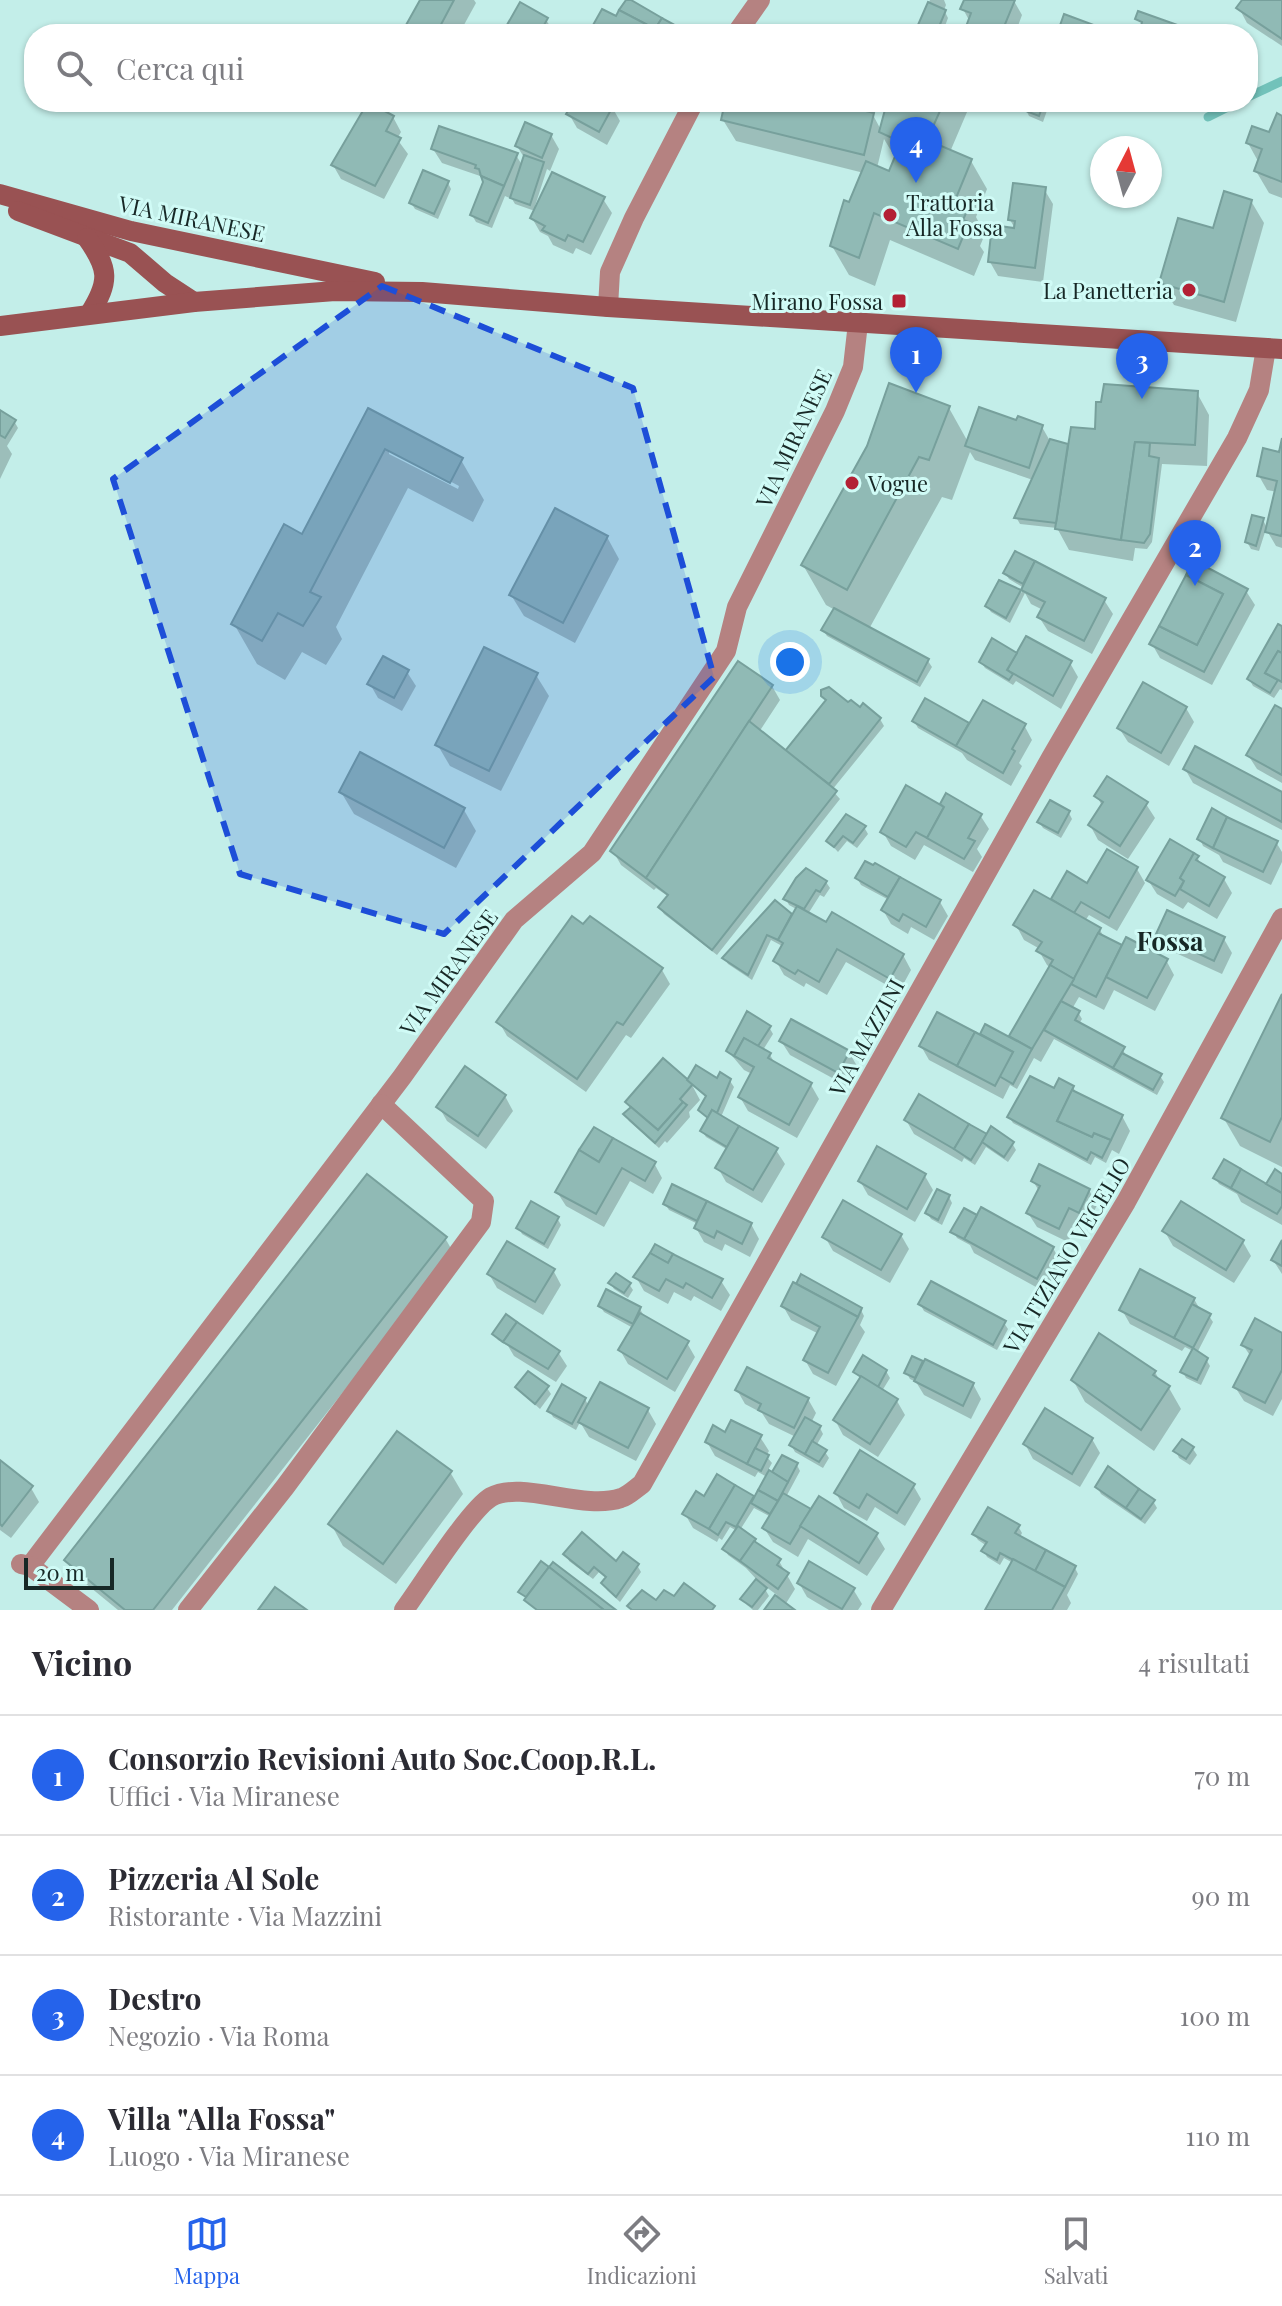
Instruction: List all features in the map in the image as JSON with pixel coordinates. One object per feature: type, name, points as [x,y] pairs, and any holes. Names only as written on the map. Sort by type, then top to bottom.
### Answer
[{"type":"main road","name":"VIA MIRANESE","points":[[0,194],[131,231],[422,292]]},
{"type":"main road","name":"VIA MIRANESE","points":[[0,201],[47,224],[130,253],[165,283],[194,302]]},
{"type":"main road","points":[[87,238],[102,258],[106,275],[102,295],[90,313]]},
{"type":"main road","name":"VIA MIRANESE","points":[[0,326],[194,302],[335,291],[422,292],[608,307],[1274,349]]},
{"type":"street","points":[[743,24],[760,0]]},
{"type":"street","points":[[608,307],[610,272],[689,112]]},
{"type":"street","name":"VIA MIRANESE","points":[[89,1610],[26,1565],[381,1104],[514,920],[592,853],[726,651],[737,607],[835,411],[853,367],[858,323]]},
{"type":"street","name":"VIA MAZZINI","points":[[404,1610],[476,1511],[492,1496],[518,1492],[593,1502],[622,1498],[642,1484],[1059,744],[1237,438],[1274,349]]},
{"type":"street","name":"VIA TIZIANO VECELIO","points":[[881,1610],[1126,1202],[1282,918]]},
{"type":"street","points":[[188,1610],[285,1487],[481,1222],[484,1201],[381,1104]]},
{"type":"highlighted area","points":[[382,286],[633,388],[714,677],[444,934],[240,874],[113,479]]},
{"type":"building","points":[[420,0],[454,0],[441,24],[407,24]]},
{"type":"building","points":[[626,0],[631,0],[662,18],[658,24],[646,24],[619,10]]},
{"type":"building","points":[[964,0],[1015,0],[1005,24],[967,24],[971,13],[960,9]]},
{"type":"building","points":[[1242,0],[1282,0],[1282,39],[1236,8]]},
{"type":"building","points":[[520,2],[548,18],[545,24],[508,24]]},
{"type":"building","points":[[928,2],[946,10],[940,24],[918,24]]},
{"type":"building","points":[[602,9],[616,16],[619,10],[646,24],[594,24]]},
{"type":"building","points":[[1138,11],[1175,24],[1142,24],[1135,19]]},
{"type":"building","points":[[1064,14],[1091,24],[1060,24]]},
{"type":"building","points":[[662,18],[673,24],[658,24]]},
{"type":"building","points":[[362,112],[387,112],[394,116],[386,131],[401,138],[375,186],[331,165]]},
{"type":"building","points":[[567,112],[610,112],[599,132]]},
{"type":"building","points":[[723,112],[874,113],[864,155],[721,120]]},
{"type":"building","points":[[884,112],[940,112],[927,140],[972,159],[956,198],[970,204],[963,220],[969,222],[958,249],[874,213],[859,258],[830,246],[844,200],[849,202],[866,161],[889,171],[901,142],[879,132]]},
{"type":"building","points":[[1277,113],[1282,116],[1282,182],[1254,171],[1262,149],[1246,143],[1252,126],[1269,132]]},
{"type":"building","points":[[525,122],[552,134],[542,158],[515,146]]},
{"type":"building","points":[[439,126],[518,153],[504,186],[481,176],[476,165],[431,149]]},
{"type":"building","points":[[524,155],[544,162],[530,205],[510,198]]},
{"type":"building","points":[[423,170],[449,181],[434,214],[409,203]]},
{"type":"building","points":[[552,172],[605,197],[583,242],[568,235],[565,241],[542,230],[545,226],[530,218]]},
{"type":"building","points":[[481,176],[504,186],[488,223],[470,215],[483,182]]},
{"type":"building","points":[[1013,183],[1046,187],[1035,268],[988,262],[992,225],[1014,228],[1015,221],[1008,220]]},
{"type":"building","points":[[1224,191],[1252,200],[1224,302],[1159,283],[1178,218],[1213,228]]},
{"type":"building","points":[[889,383],[950,406],[929,460],[919,457],[847,590],[801,565],[867,446]]},
{"type":"building","points":[[1104,384],[1198,391],[1195,445],[1135,442],[1121,540],[1055,529],[1071,427],[1095,429],[1096,402],[1101,402]]},
{"type":"building","points":[[979,407],[1016,420],[1018,416],[1043,425],[1029,468],[965,446]]},
{"type":"building","points":[[368,408],[463,458],[450,483],[385,449],[310,592],[321,597],[303,626],[278,613],[262,641],[231,624],[284,524],[302,534]]},
{"type":"building","points":[[0,410],[16,420],[5,438],[0,435]]},
{"type":"building","points":[[1282,438],[1281,536],[1265,532],[1277,481],[1257,476],[1263,448],[1279,452]]},
{"type":"building","points":[[1050,439],[1068,444],[1056,523],[1014,518]]},
{"type":"building","points":[[1135,442],[1150,443],[1149,456],[1159,458],[1150,534],[1144,543],[1121,540]]},
{"type":"building","points":[[555,508],[608,536],[563,623],[509,595]]},
{"type":"building","points":[[1252,515],[1264,518],[1256,546],[1245,542]]},
{"type":"building","points":[[1015,551],[1035,561],[1023,584],[1003,573]]},
{"type":"building","points":[[1193,560],[1248,589],[1204,672],[1149,644],[1159,626],[1197,645],[1223,594],[1186,575]]},
{"type":"building","points":[[1035,561],[1106,598],[1084,641],[1037,617],[1045,602],[1021,590]]},
{"type":"building","points":[[1186,575],[1223,594],[1197,645],[1159,626]]},
{"type":"building","points":[[999,580],[1021,590],[1006,618],[985,606]]},
{"type":"building","points":[[834,608],[929,659],[917,682],[821,630]]},
{"type":"building","points":[[1278,624],[1282,626],[1282,653],[1278,651],[1265,673],[1278,680],[1270,693],[1247,679]]},
{"type":"building","points":[[1026,636],[1072,661],[1053,696],[1007,670]]},
{"type":"building","points":[[992,638],[1017,653],[1007,670],[1013,674],[1009,680],[979,662]]},
{"type":"building","points":[[484,647],[538,673],[489,771],[435,745]]},
{"type":"building","points":[[1278,651],[1282,653],[1282,682],[1265,673]]},
{"type":"building","points":[[383,656],[409,670],[394,698],[367,684]]},
{"type":"building","points":[[738,661],[773,685],[646,878],[610,851]]},
{"type":"building","points":[[1143,682],[1187,707],[1161,753],[1117,728]]},
{"type":"building","points":[[829,687],[848,702],[851,700],[860,707],[863,703],[881,718],[829,784],[785,751],[826,700],[821,696],[821,690]]},
{"type":"building","points":[[925,698],[969,723],[956,746],[912,721]]},
{"type":"building","points":[[983,700],[1026,724],[1003,773],[956,746]]},
{"type":"building","points":[[1275,705],[1282,709],[1282,775],[1246,755]]},
{"type":"building","points":[[749,721],[837,791],[712,950],[658,907],[668,895],[646,878]]},
{"type":"building","points":[[1195,746],[1282,792],[1282,822],[1183,769]]},
{"type":"building","points":[[360,752],[465,808],[444,848],[339,792]]},
{"type":"building","points":[[1107,776],[1148,802],[1120,846],[1088,825],[1103,802],[1094,796]]},
{"type":"building","points":[[906,785],[944,807],[927,838],[916,832],[906,847],[880,832]]},
{"type":"building","points":[[946,793],[982,814],[968,838],[975,841],[964,859],[927,838],[944,807],[940,804]]},
{"type":"building","points":[[1050,800],[1070,811],[1058,833],[1037,822]]},
{"type":"building","points":[[1212,808],[1227,817],[1213,848],[1197,839]]},
{"type":"building","points":[[846,814],[866,826],[853,843],[843,836],[834,847],[826,841]]},
{"type":"building","points":[[1227,817],[1278,841],[1263,872],[1213,848]]},
{"type":"building","points":[[1170,839],[1194,853],[1180,878],[1184,881],[1175,896],[1146,880]]},
{"type":"building","points":[[1107,849],[1138,867],[1109,918],[1081,902],[1074,913],[1051,899],[1067,871],[1087,883]]},
{"type":"building","points":[[1194,853],[1199,856],[1196,860],[1225,877],[1209,906],[1180,889],[1184,881],[1180,878]]},
{"type":"building","points":[[865,861],[900,877],[888,897],[855,878]]},
{"type":"building","points":[[806,868],[827,881],[820,892],[816,890],[804,909],[783,899]]},
{"type":"building","points":[[900,877],[941,900],[926,927],[903,914],[899,921],[881,910]]},
{"type":"building","points":[[1034,890],[1101,928],[1074,979],[1050,965],[1053,960],[1036,951],[1042,942],[1013,925]]},
{"type":"building","points":[[775,900],[792,914],[778,940],[767,935],[748,975],[722,958]]},
{"type":"building","points":[[797,906],[826,922],[832,912],[904,954],[890,979],[837,949],[819,982],[798,970],[795,974],[773,961],[783,943],[778,940]]},
{"type":"building","points":[[1167,910],[1225,937],[1214,961],[1156,934]]},
{"type":"building","points":[[572,916],[583,924],[590,916],[663,968],[623,1025],[617,1022],[577,1079],[496,1022]]},
{"type":"building","points":[[1098,933],[1122,945],[1096,997],[1071,984]]},
{"type":"building","points":[[1126,937],[1168,959],[1147,998],[1106,977]]},
{"type":"building","points":[[1050,965],[1074,979],[1032,1049],[1009,1036]]},
{"type":"building","points":[[1282,994],[1282,1117],[1270,1142],[1221,1118]]},
{"type":"building","points":[[1061,1001],[1080,1011],[1075,1020],[1125,1047],[1113,1068],[1044,1030]]},
{"type":"building","points":[[747,1011],[771,1026],[758,1046],[744,1038],[734,1056],[726,1051]]},
{"type":"building","points":[[937,1012],[975,1032],[957,1066],[919,1046]]},
{"type":"building","points":[[791,1019],[850,1051],[838,1073],[779,1041]]},
{"type":"building","points":[[985,1024],[1032,1049],[1013,1084],[999,1076],[1013,1052],[980,1034]]},
{"type":"building","points":[[975,1032],[1013,1052],[995,1086],[957,1066]]},
{"type":"building","points":[[744,1038],[771,1053],[768,1058],[812,1083],[789,1125],[738,1097],[754,1067],[734,1056]]},
{"type":"building","points":[[1122,1053],[1162,1074],[1153,1090],[1113,1068]]},
{"type":"building","points":[[663,1058],[693,1084],[680,1099],[683,1102],[658,1130],[625,1102]]},
{"type":"building","points":[[696,1065],[717,1078],[720,1072],[731,1079],[717,1113],[712,1110],[708,1118],[698,1110],[706,1096],[687,1080]]},
{"type":"building","points":[[465,1066],[506,1095],[478,1136],[436,1107]]},
{"type":"building","points":[[1030,1076],[1054,1088],[1059,1078],[1074,1086],[1057,1121],[1092,1137],[1094,1133],[1111,1140],[1102,1158],[1091,1152],[1087,1160],[1007,1117]]},
{"type":"building","points":[[1072,1090],[1123,1115],[1111,1140],[1094,1133],[1092,1137],[1057,1121]]},
{"type":"building","points":[[919,1094],[969,1124],[954,1149],[904,1120]]},
{"type":"building","points":[[683,1102],[687,1105],[655,1143],[623,1114],[631,1107],[658,1130]]},
{"type":"building","points":[[712,1110],[739,1126],[727,1147],[700,1131]]},
{"type":"building","points":[[969,1124],[987,1134],[971,1160],[954,1149]]},
{"type":"building","points":[[739,1126],[778,1148],[753,1190],[715,1168]]},
{"type":"building","points":[[991,1126],[1014,1142],[1004,1157],[982,1142]]},
{"type":"building","points":[[594,1127],[613,1138],[599,1162],[579,1150]]},
{"type":"building","points":[[613,1138],[656,1162],[645,1181],[622,1168],[596,1214],[555,1192],[579,1150],[599,1162]]},
{"type":"building","points":[[877,1146],[926,1174],[907,1209],[858,1181]]},
{"type":"building","points":[[1224,1159],[1241,1169],[1231,1188],[1213,1178]]},
{"type":"building","points":[[1039,1164],[1090,1189],[1079,1213],[1069,1208],[1059,1229],[1026,1213],[1040,1186],[1031,1181]]},
{"type":"building","points":[[1241,1169],[1282,1193],[1282,1206],[1277,1214],[1231,1188]]},
{"type":"building","points":[[1275,1169],[1282,1174],[1282,1193],[1266,1184]]},
{"type":"building","points":[[367,1174],[447,1237],[153,1610],[125,1610],[64,1560]]},
{"type":"building","points":[[672,1184],[707,1201],[697,1221],[663,1204]]},
{"type":"building","points":[[937,1189],[950,1195],[938,1220],[925,1213]]},
{"type":"building","points":[[843,1200],[902,1234],[881,1270],[822,1237]]},
{"type":"building","points":[[531,1201],[559,1217],[544,1244],[516,1228]]},
{"type":"building","points":[[707,1201],[752,1223],[742,1244],[717,1231],[714,1238],[694,1228]]},
{"type":"building","points":[[1181,1201],[1244,1240],[1226,1270],[1162,1231]]},
{"type":"building","points":[[981,1207],[1054,1247],[1037,1279],[964,1239]]},
{"type":"building","points":[[964,1208],[977,1215],[964,1239],[950,1232]]},
{"type":"building","points":[[1282,1240],[1282,1266],[1271,1260]]},
{"type":"building","points":[[507,1241],[555,1269],[535,1302],[487,1274]]},
{"type":"building","points":[[655,1244],[673,1254],[668,1263],[650,1253]]},
{"type":"building","points":[[650,1253],[668,1263],[673,1254],[723,1279],[712,1298],[686,1283],[683,1288],[666,1279],[659,1291],[633,1277]]},
{"type":"building","points":[[1140,1269],[1195,1298],[1174,1338],[1119,1310]]},
{"type":"building","points":[[616,1273],[631,1283],[624,1293],[608,1283]]},
{"type":"building","points":[[801,1274],[862,1308],[858,1317],[796,1284]]},
{"type":"building","points":[[931,1281],[1006,1321],[993,1345],[918,1304]]},
{"type":"building","points":[[793,1282],[858,1317],[828,1373],[803,1360],[820,1327],[781,1306]]},
{"type":"building","points":[[606,1289],[641,1307],[633,1324],[598,1306]]},
{"type":"building","points":[[1192,1304],[1211,1314],[1193,1348],[1174,1338]]},
{"type":"building","points":[[640,1313],[689,1341],[667,1379],[618,1350]]},
{"type":"building","points":[[506,1314],[517,1322],[503,1342],[492,1334]]},
{"type":"building","points":[[1255,1318],[1282,1333],[1282,1370],[1265,1403],[1233,1387],[1252,1350],[1241,1345]]},
{"type":"building","points":[[517,1322],[560,1351],[548,1369],[503,1342]]},
{"type":"building","points":[[1099,1333],[1156,1371],[1153,1375],[1170,1386],[1141,1430],[1071,1380]]},
{"type":"building","points":[[1193,1348],[1208,1358],[1197,1380],[1180,1372]]},
{"type":"building","points":[[863,1355],[887,1370],[878,1387],[853,1372]]},
{"type":"building","points":[[912,1356],[923,1361],[915,1378],[904,1373]]},
{"type":"building","points":[[925,1359],[974,1383],[963,1406],[914,1381]]},
{"type":"building","points":[[747,1367],[809,1398],[794,1428],[758,1410],[761,1404],[735,1390]]},
{"type":"building","points":[[528,1371],[549,1386],[535,1404],[515,1387]]},
{"type":"building","points":[[861,1376],[898,1399],[870,1444],[833,1420]]},
{"type":"building","points":[[600,1382],[649,1408],[628,1448],[578,1422]]},
{"type":"building","points":[[562,1384],[586,1398],[572,1424],[547,1411]]},
{"type":"building","points":[[1045,1408],[1093,1438],[1072,1474],[1023,1444]]},
{"type":"building","points":[[805,1417],[821,1426],[805,1454],[789,1445]]},
{"type":"building","points":[[731,1420],[762,1435],[747,1464],[705,1442],[713,1425],[725,1432]]},
{"type":"building","points":[[397,1431],[452,1471],[383,1564],[328,1524]]},
{"type":"building","points":[[1182,1439],[1194,1447],[1186,1459],[1173,1451]]},
{"type":"building","points":[[812,1441],[827,1450],[819,1462],[805,1454]]},
{"type":"building","points":[[755,1448],[769,1455],[761,1471],[747,1464]]},
{"type":"building","points":[[860,1450],[915,1484],[897,1513],[867,1494],[859,1508],[834,1493]]},
{"type":"building","points":[[782,1455],[798,1463],[788,1482],[772,1472]]},
{"type":"building","points":[[0,1460],[33,1486],[2,1526],[0,1524]]},
{"type":"building","points":[[1108,1466],[1139,1489],[1126,1508],[1095,1487]]},
{"type":"building","points":[[769,1470],[788,1482],[778,1501],[758,1490]]},
{"type":"building","points":[[717,1474],[735,1485],[709,1529],[682,1514],[696,1491],[704,1496]]},
{"type":"building","points":[[735,1485],[754,1496],[736,1527],[726,1522],[718,1535],[709,1529]]},
{"type":"building","points":[[1139,1489],[1155,1500],[1141,1519],[1126,1508]]},
{"type":"building","points":[[758,1490],[778,1501],[770,1514],[751,1503]]},
{"type":"building","points":[[783,1493],[811,1509],[790,1544],[762,1528]]},
{"type":"building","points":[[819,1496],[878,1533],[859,1563],[800,1526]]},
{"type":"building","points":[[988,1507],[1020,1525],[1015,1533],[1046,1550],[1035,1571],[1000,1553],[997,1560],[981,1551],[987,1542],[972,1534]]},
{"type":"building","points":[[738,1526],[756,1539],[740,1561],[722,1549]]},
{"type":"building","points":[[582,1532],[616,1561],[623,1552],[639,1564],[616,1597],[601,1583],[606,1577],[594,1567],[588,1574],[563,1554]]},
{"type":"building","points":[[754,1541],[781,1559],[777,1565],[789,1573],[778,1589],[740,1561]]},
{"type":"building","points":[[1046,1550],[1076,1566],[1065,1587],[1035,1571]]},
{"type":"building","points":[[1013,1559],[1065,1587],[1052,1610],[985,1610]]},
{"type":"building","points":[[541,1561],[549,1567],[526,1597],[518,1592]]},
{"type":"building","points":[[809,1561],[855,1588],[842,1609],[797,1583]]},
{"type":"building","points":[[553,1562],[616,1610],[604,1610],[549,1567]]},
{"type":"building","points":[[549,1567],[604,1610],[537,1610],[524,1600]]},
{"type":"building","points":[[756,1579],[767,1588],[752,1607],[740,1599]]},
{"type":"building","points":[[684,1583],[715,1606],[712,1610],[632,1610],[627,1606],[642,1590],[656,1600],[664,1590],[674,1596]]},
{"type":"building","points":[[275,1587],[307,1610],[258,1610]]},
{"type":"building","points":[[775,1595],[795,1610],[764,1610]]},
{"type":"waterway","points":[[1258,92],[1282,81]]},
{"type":"waterway","points":[[1208,117],[1218,112]]},
{"type":"place","name":"Villa \"Alla Fossa\"","points":[[916,183]]},
{"type":"place","name":"Trattoria Alla Fossa","points":[[890,215]]},
{"type":"place","name":"La Panetteria","points":[[1189,290]]},
{"type":"place","name":"Mirano Fossa","points":[[899,301]]},
{"type":"place","name":"Consorzio Revisioni Auto Soc.Coop.R.L.","points":[[916,393]]},
{"type":"place","name":"Destro","points":[[1142,399]]},
{"type":"place","name":"Vogue","points":[[852,483]]},
{"type":"place","name":"Pizzeria Al Sole","points":[[1195,586]]},
{"type":"district","name":"Fossa","points":[[1170,940]]}]
